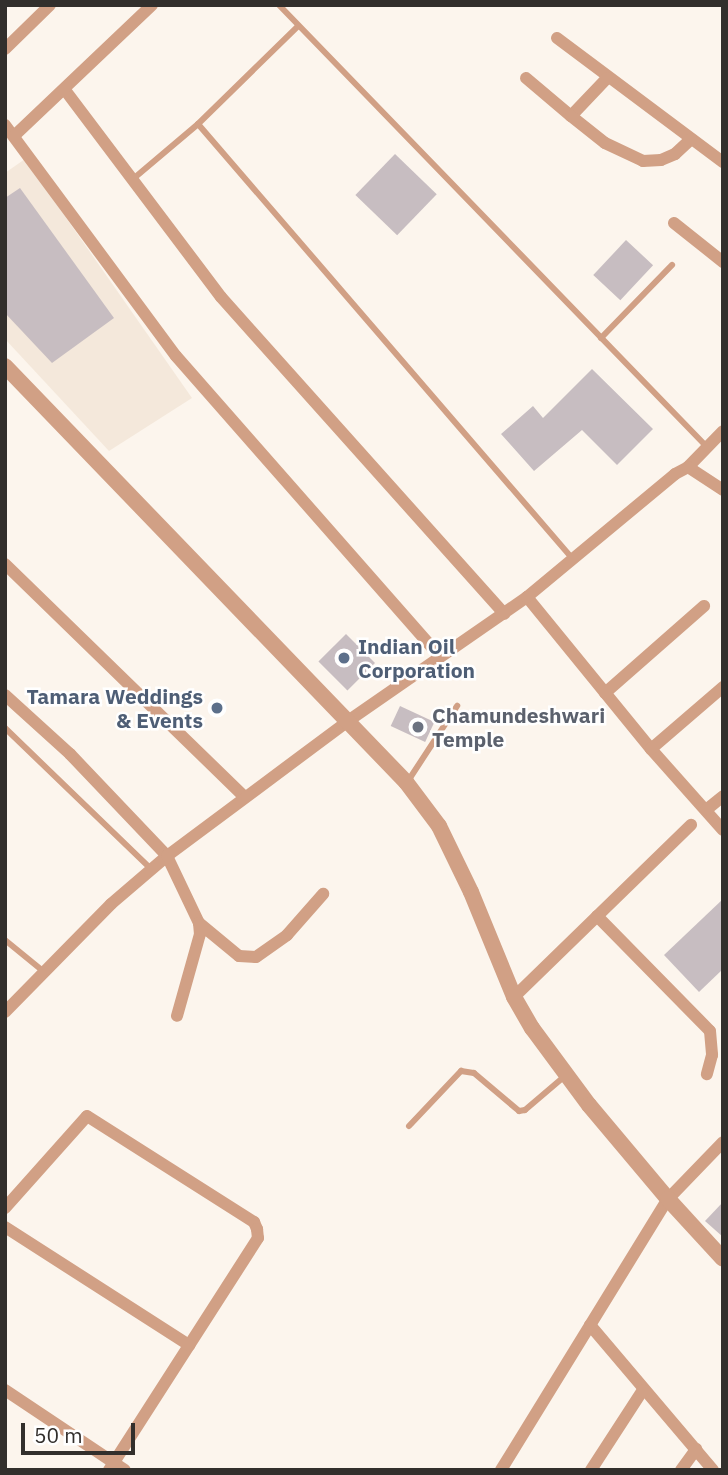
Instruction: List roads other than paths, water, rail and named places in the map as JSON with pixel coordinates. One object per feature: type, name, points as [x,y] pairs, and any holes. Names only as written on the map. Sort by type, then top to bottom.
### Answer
[{"type":"street","points":[[5,49],[50,5]]},
{"type":"street","points":[[14,136],[152,5]]},
{"type":"street","points":[[557,38],[607,78],[723,162]]},
{"type":"street","points":[[526,78],[605,143],[643,161],[661,160],[675,154],[691,139]]},
{"type":"street","points":[[571,116],[607,78]]},
{"type":"street","points":[[65,90],[221,297],[504,614]]},
{"type":"street","points":[[5,125],[176,356],[440,656]]},
{"type":"street","points":[[674,223],[723,262]]},
{"type":"street","points":[[5,366],[407,782],[439,826],[471,892],[514,997],[566,1075],[668,1199],[721,1254]]},
{"type":"street","points":[[5,1012],[111,904],[167,856],[348,721],[527,597],[688,467],[723,431]]},
{"type":"street","points":[[688,467],[723,490]]},
{"type":"street","points":[[5,564],[245,797]]},
{"type":"street","points":[[527,597],[651,749],[723,830]]},
{"type":"street","points":[[605,693],[704,606]]},
{"type":"street","points":[[651,749],[723,687]]},
{"type":"street","points":[[5,695],[70,754],[167,856],[199,923],[200,933],[177,1016]]},
{"type":"street","points":[[706,810],[723,796]]},
{"type":"street","points":[[514,997],[691,825]]},
{"type":"street","points":[[199,923],[239,956],[256,957],[287,935],[323,894]]},
{"type":"street","points":[[597,916],[710,1031],[712,1055],[707,1073]]},
{"type":"street","points":[[5,1208],[87,1116],[254,1222],[258,1238],[189,1345],[116,1467],[5,1390]]},
{"type":"street","points":[[501,1470],[668,1199],[723,1142]]},
{"type":"street","points":[[5,1227],[189,1345]]},
{"type":"street","points":[[590,1325],[713,1470]]},
{"type":"street","points":[[591,1470],[643,1390]]},
{"type":"street","points":[[681,1470],[696,1449]]},
{"type":"lane","points":[[279,5],[708,448]]},
{"type":"lane","points":[[132,179],[198,124],[298,26]]},
{"type":"lane","points":[[198,124],[573,560]]},
{"type":"lane","points":[[601,338],[673,265]]},
{"type":"lane","points":[[407,782],[457,706]]},
{"type":"lane","points":[[5,728],[152,871]]},
{"type":"lane","points":[[5,940],[43,971]]},
{"type":"lane","points":[[409,1126],[461,1071],[474,1073],[519,1111],[525,1110],[566,1075]]},
{"type":"place","name":"Indian Oil Corporation","points":[[344,658]]},
{"type":"place","name":"Tamara Weddings & Events","points":[[217,708]]},
{"type":"place","name":"Chamundeshwari Temple","points":[[418,727]]}]
